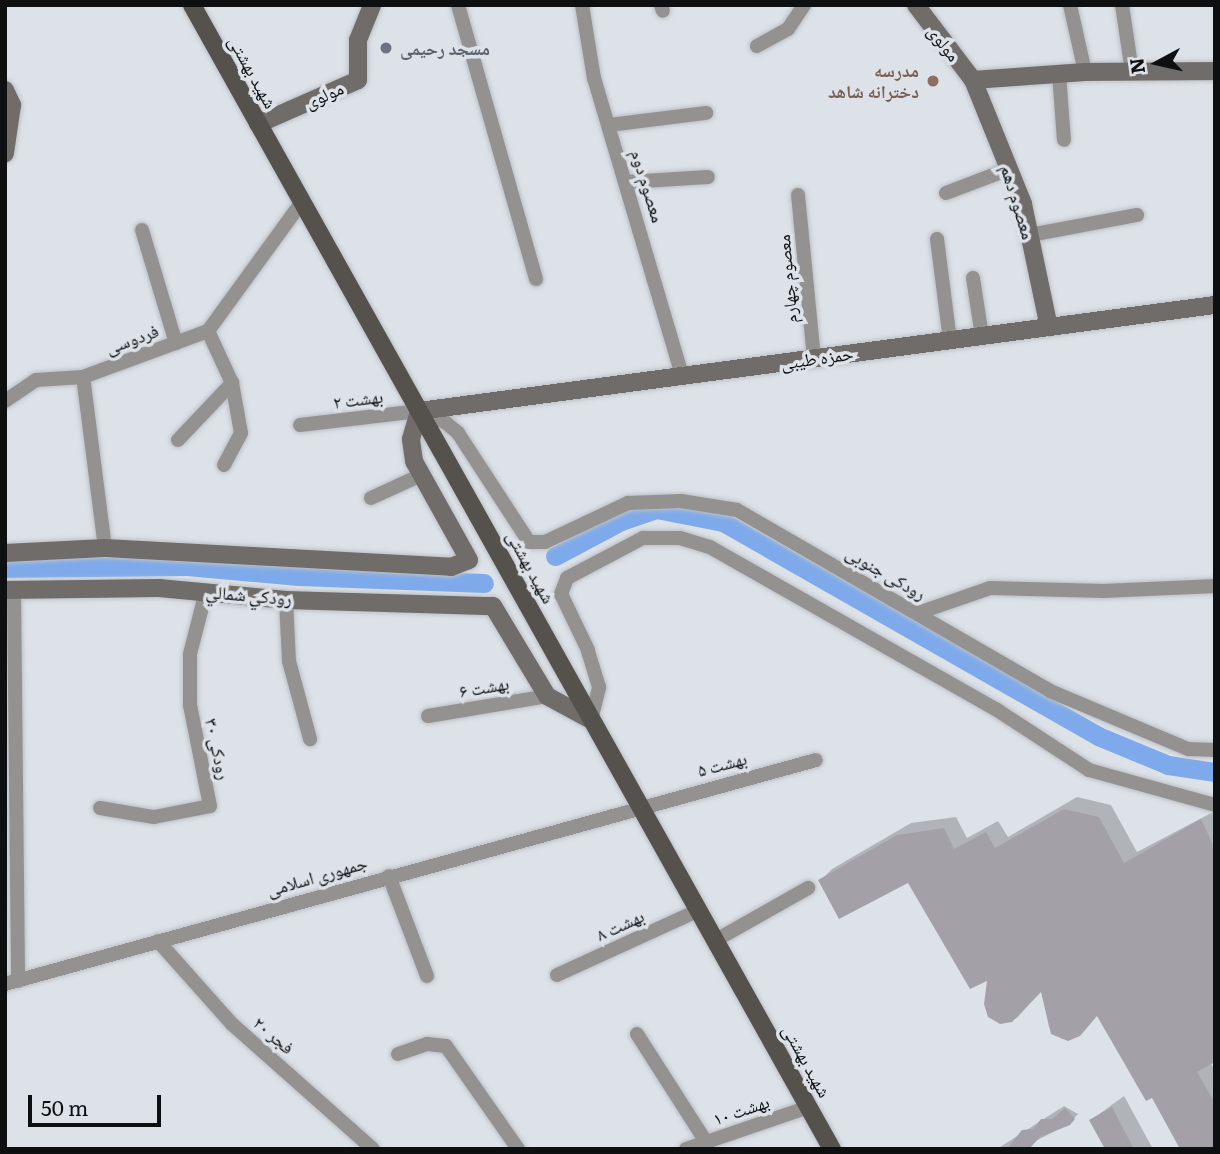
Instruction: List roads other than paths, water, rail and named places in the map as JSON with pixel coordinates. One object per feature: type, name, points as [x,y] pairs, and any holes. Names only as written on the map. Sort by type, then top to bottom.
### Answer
[{"type":"main road","name":"شهید بهشتی","points":[[192,5],[832,1149]]},
{"type":"street","name":"مولوی","points":[[258,124],[358,80],[358,40],[372,5]]},
{"type":"street","points":[[458,5],[536,279]]},
{"type":"street","name":"معصوم دوم","points":[[582,5],[594,78],[627,182],[682,376]]},
{"type":"street","points":[[757,46],[788,29],[804,5]]},
{"type":"street","name":"مولوی","points":[[916,5],[973,80]]},
{"type":"street","points":[[1070,5],[1085,72]]},
{"type":"street","points":[[1122,5],[1132,72]]},
{"type":"street","points":[[973,80],[1085,72],[1215,71]]},
{"type":"street","points":[[1059,74],[1064,140]]},
{"type":"street","name":"معصوم دهم","points":[[973,80],[1009,169],[1030,235],[1049,327]]},
{"type":"street","points":[[5,90],[12,105],[5,153]]},
{"type":"street","points":[[609,125],[706,113]]},
{"type":"street","points":[[946,193],[1009,169]]},
{"type":"street","points":[[627,182],[708,177]]},
{"type":"street","name":"معصوم چهارم","points":[[799,195],[814,359]]},
{"type":"street","points":[[224,465],[241,433],[232,383],[208,331],[301,203]]},
{"type":"street","points":[[1030,235],[1137,215]]},
{"type":"street","points":[[142,230],[176,343]]},
{"type":"street","points":[[937,239],[950,341]]},
{"type":"street","points":[[973,278],[982,336]]},
{"type":"street","name":"حمزه طیبی","points":[[419,411],[1215,305]]},
{"type":"street","name":"فردوسی","points":[[5,401],[36,380],[83,377],[208,331]]},
{"type":"street","points":[[83,377],[106,548]]},
{"type":"street","points":[[178,439],[232,383]]},
{"type":"street","points":[[5,553],[106,548],[402,568],[451,567],[469,560],[421,475],[411,449],[419,411]]},
{"type":"street","name":"بهشت ۲","points":[[300,425],[419,411]]},
{"type":"street","name":"رودکی جنوبی","points":[[419,411],[458,433],[528,542],[545,542],[628,503],[681,501],[737,510],[1050,691],[1188,749],[1215,750]]},
{"type":"street","points":[[371,498],[421,475]]},
{"type":"street","points":[[547,696],[591,720],[599,687],[588,650],[561,594],[567,578],[643,538],[680,538],[710,547],[997,710],[1089,770],[1215,805]]},
{"type":"street","points":[[918,613],[990,588],[1104,591],[1215,586]]},
{"type":"street","points":[[10,590],[16,814],[12,983]]},
{"type":"street","name":"رودکي شمالي","points":[[10,590],[206,591],[286,600],[493,606],[547,696]]},
{"type":"street","name":"رودکی ۳۰","points":[[100,808],[154,817],[210,806],[190,705],[190,654],[206,591]]},
{"type":"street","points":[[286,600],[289,661],[310,740]]},
{"type":"street","name":"بهشت ۶","points":[[428,716],[547,696]]},
{"type":"street","name":"بهشت ۵","points":[[638,806],[816,760]]},
{"type":"street","name":"جمهوری اسلامی","points":[[12,983],[638,806]]},
{"type":"street","points":[[5,825],[16,814]]},
{"type":"street","points":[[389,876],[427,976]]},
{"type":"street","points":[[716,940],[808,888]]},
{"type":"street","name":"بهشت ۸","points":[[557,975],[699,909]]},
{"type":"street","name":"فجر ۲۰","points":[[158,941],[232,1024],[373,1149]]},
{"type":"street","points":[[637,1034],[706,1142]]},
{"type":"street","points":[[398,1054],[426,1044],[446,1046],[517,1149]]},
{"type":"street","name":"بهشت ۱۰","points":[[689,1148],[809,1107]]},
{"type":"waterway","points":[[555,556],[621,521],[656,509],[723,522],[1098,736],[1168,765],[1215,772]]},
{"type":"waterway","points":[[5,568],[187,566],[299,576],[484,583]]},
{"type":"place","name":"مسجد رحیمی","points":[[386,48]]},
{"type":"place","name":"مدرسه دخترانه شاهد","points":[[933,81]]}]
